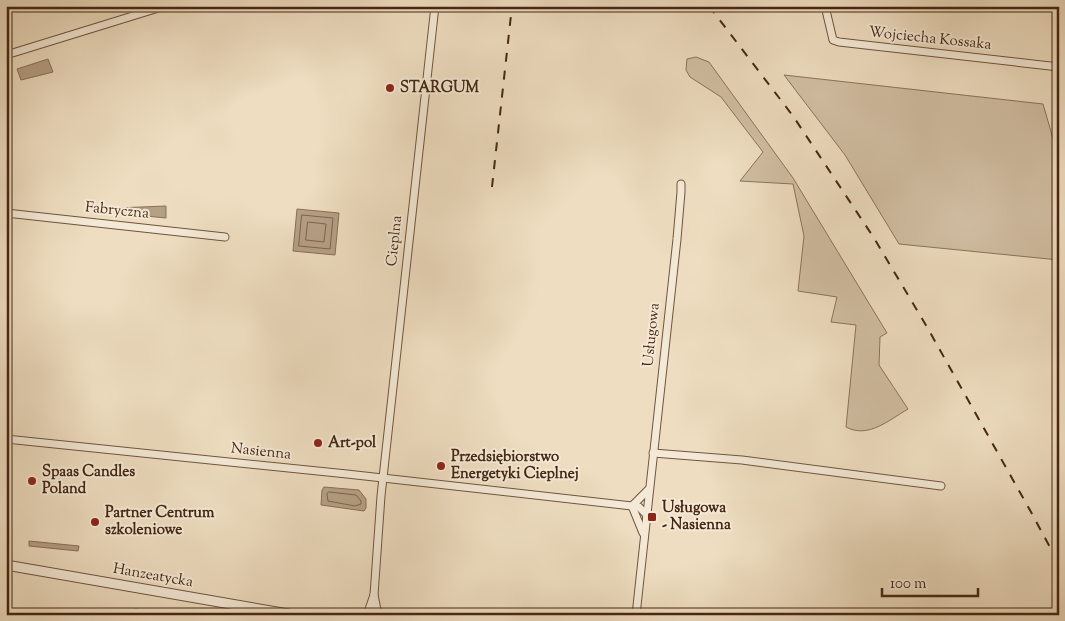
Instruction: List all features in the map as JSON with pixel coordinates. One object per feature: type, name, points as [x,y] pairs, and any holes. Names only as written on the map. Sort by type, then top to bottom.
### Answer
[{"type":"street","points":[[6,55],[164,6]]},
{"type":"street","name":"Cieplna","points":[[374,595],[383,478],[435,6]]},
{"type":"street","name":"Wojciecha Kossaka","points":[[825,6],[833,40],[839,42],[1059,67]]},
{"type":"street","name":"Usługowa","points":[[636,615],[677,239],[680,184]]},
{"type":"street","name":"Fabryczna","points":[[6,214],[225,237]]},
{"type":"street","name":"Nasienna","points":[[6,439],[632,506]]},
{"type":"street","points":[[653,453],[742,460],[941,486]]},
{"type":"street","points":[[632,506],[649,489]]},
{"type":"street","points":[[632,506],[639,507],[646,514]]},
{"type":"street","name":"Usługowa","points":[[632,506],[644,536]]},
{"type":"street","name":"Hanzeatycka","points":[[6,565],[294,615]]},
{"type":"street","points":[[374,595],[377,615],[368,615],[374,595]]},
{"type":"shaded area","points":[[696,57],[709,62],[793,178],[887,333],[880,337],[879,365],[908,409],[886,423],[862,431],[846,427],[856,325],[831,322],[837,297],[798,291],[804,236],[793,184],[740,181],[763,152],[721,97],[690,77],[686,70],[687,59]]},
{"type":"shaded area","points":[[784,75],[1043,104],[1059,159],[1059,260],[899,244],[845,155]]},
{"type":"water","points":[[48,59],[53,72],[21,80],[17,69]]},
{"type":"water","points":[[166,206],[166,218],[115,213],[116,208]]},
{"type":"water","points":[[297,209],[339,213],[335,255],[293,251]]},
{"type":"water","points":[[324,487],[359,490],[366,499],[366,508],[364,511],[321,505]]},
{"type":"water","points":[[29,541],[79,546],[78,551],[29,546]]},
{"type":"railway","points":[[492,187],[512,6]]},
{"type":"railway","points":[[709,6],[793,116],[874,238],[927,327],[1059,564]]},
{"type":"place","name":"STARGUM","points":[[390,88]]},
{"type":"place","name":"Art-pol","points":[[318,443]]},
{"type":"place","name":"Przedsiębiorstwo Energetyki Cieplnej","points":[[441,466]]},
{"type":"place","name":"Spaas Candles Poland","points":[[32,481]]},
{"type":"place","name":"Usługowa - Nasienna","points":[[652,517]]},
{"type":"place","name":"Partner Centrum szkoleniowe","points":[[95,522]]}]
